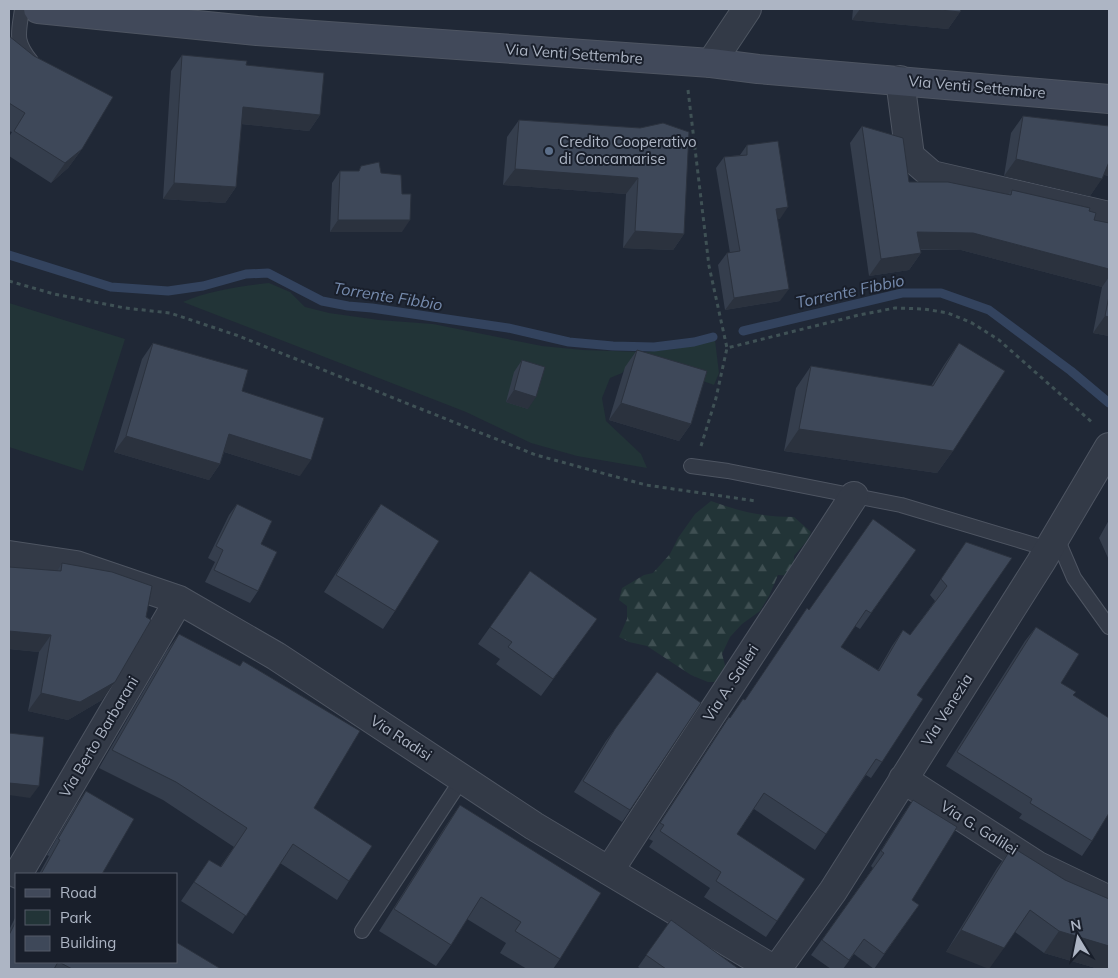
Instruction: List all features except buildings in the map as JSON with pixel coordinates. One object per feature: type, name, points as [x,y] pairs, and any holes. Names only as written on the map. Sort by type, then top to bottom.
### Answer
[{"type":"main road","name":"Via Venti Settembre","points":[[38,9],[257,31],[711,63],[758,69],[1109,99]]},
{"type":"street","points":[[711,63],[746,9]]},
{"type":"street","points":[[900,80],[910,156],[932,175],[1109,216]]},
{"type":"street","name":"Via Venezia","points":[[775,969],[833,890],[1052,542],[1105,438]]},
{"type":"street","name":"Via A. Salieri","points":[[609,871],[854,496]]},
{"type":"street","name":"Via Radisi","points":[[9,555],[76,565],[179,600],[276,656],[534,826],[775,969]]},
{"type":"street","name":"Via Berto Barbarani","points":[[19,873],[179,600]]},
{"type":"street","name":"Via G. Galilei","points":[[903,779],[1038,866],[1109,900]]},
{"type":"lane","points":[[37,68],[23,51],[18,40],[38,9]]},
{"type":"lane","points":[[691,466],[901,505],[1052,542],[1074,578],[1109,627]]},
{"type":"lane","points":[[362,931],[462,779]]},
{"type":"path","points":[[682,490],[703,440],[716,398],[727,348],[709,266],[688,90]]},
{"type":"path","points":[[9,281],[54,294],[124,308],[170,313],[236,335],[536,455],[646,485],[759,501]]},
{"type":"path","points":[[727,348],[894,308],[924,309],[948,313],[972,323],[999,340],[1105,438]]},
{"type":"green space","points":[[269,283],[290,292],[305,307],[329,313],[379,320],[433,324],[542,346],[583,350],[644,352],[675,349],[715,340],[719,373],[714,385],[654,363],[630,364],[622,373],[610,378],[602,398],[606,421],[641,454],[647,468],[577,456],[531,443],[466,412],[183,302],[236,287]]},
{"type":"green space","points":[[9,303],[125,339],[83,471],[9,447]]},
{"type":"green space","points":[[711,501],[752,513],[794,517],[811,532],[807,541],[794,556],[794,576],[778,575],[760,611],[742,624],[730,637],[722,654],[725,665],[722,682],[708,682],[691,675],[647,646],[629,642],[619,637],[627,619],[627,606],[619,600],[622,588],[644,575],[653,573],[670,554],[678,538],[695,514]]},
{"type":"waterway","name":"Torrente Fibbio","points":[[9,255],[111,287],[168,291],[203,286],[246,274],[268,273],[322,301],[508,328],[569,342],[654,347],[694,342],[713,337]]},
{"type":"waterway","name":"Torrente Fibbio","points":[[743,331],[902,293],[941,293],[989,310],[1071,371],[1109,403]]},
{"type":"place","name":"Credito Cooperativo di Concamarise","points":[[549,151]]}]
